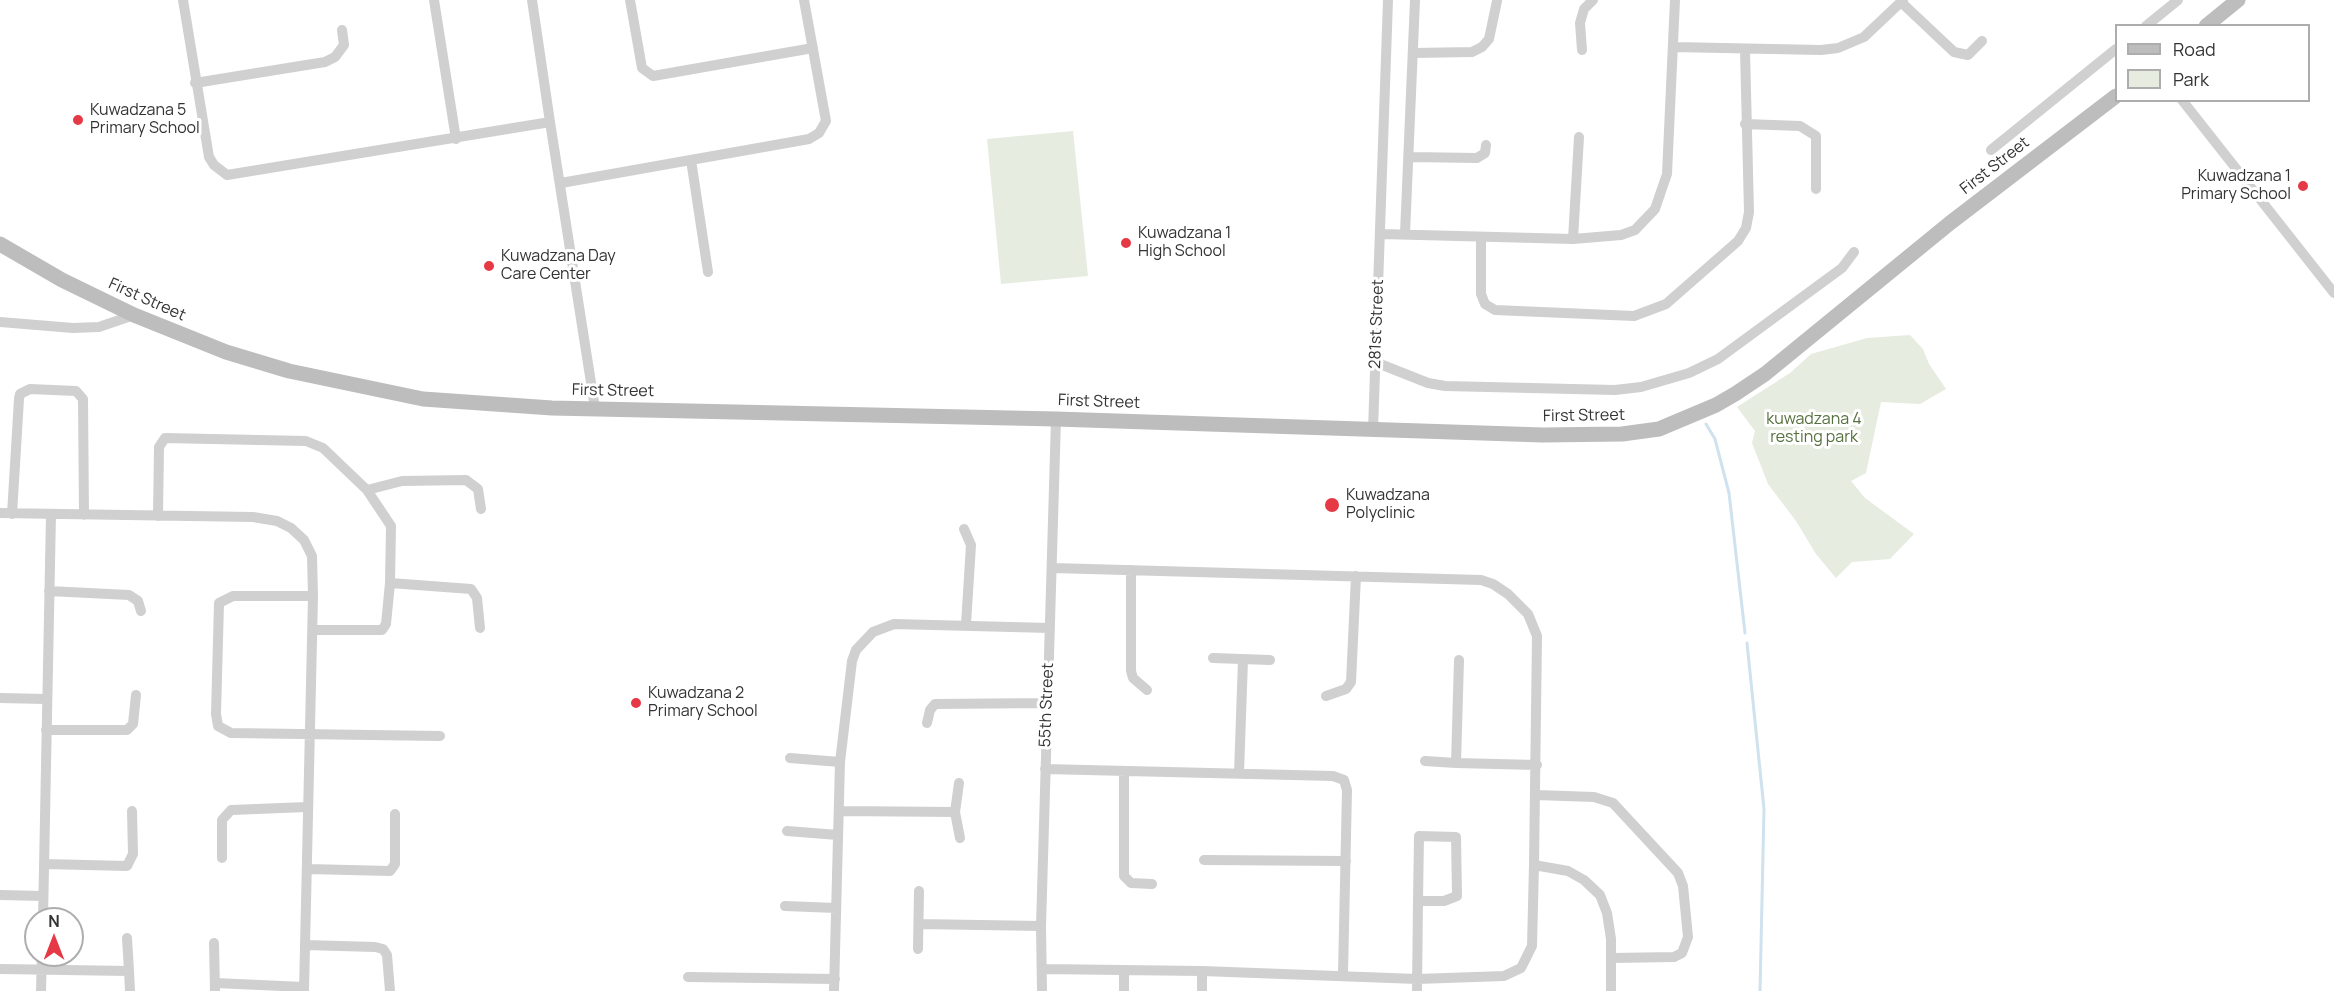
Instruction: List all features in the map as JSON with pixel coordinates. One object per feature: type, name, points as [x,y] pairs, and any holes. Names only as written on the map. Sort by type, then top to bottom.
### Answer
[{"type":"street","points":[[183,0],[209,157],[214,165],[227,175],[550,122]]},
{"type":"street","points":[[434,0],[456,139]]},
{"type":"street","points":[[532,0],[595,408]]},
{"type":"street","points":[[630,0],[642,68],[653,76],[813,48]]},
{"type":"street","points":[[561,183],[809,139],[819,134],[826,121],[804,0]]},
{"type":"street","name":"281st Street","points":[[1373,430],[1388,0]]},
{"type":"street","points":[[1405,234],[1415,0]]},
{"type":"street","points":[[1582,50],[1580,23],[1584,9],[1593,0]]},
{"type":"street","points":[[1381,234],[1573,240],[1621,236],[1635,230],[1655,209],[1663,193],[1668,166],[1675,0]]},
{"type":"street","points":[[2148,24],[2178,0]]},
{"type":"street","points":[[2208,24],[2238,0]]},
{"type":"street","points":[[1414,53],[1472,52],[1482,47],[1489,39],[1497,1]]},
{"type":"street","points":[[1674,47],[1821,51],[1838,48],[1864,37],[1902,1],[1954,52],[1968,55],[1982,41]]},
{"type":"street","points":[[195,83],[325,62],[335,57],[344,45],[342,30]]},
{"type":"street","points":[[1482,237],[1481,294],[1485,304],[1495,310],[1634,316],[1652,312],[1666,304],[1729,249],[1746,228],[1749,212],[1745,124],[1745,50]]},
{"type":"street","points":[[1991,150],[2115,50]]},
{"type":"street","name":"First Street","points":[[0,244],[62,280],[134,315],[226,352],[289,371],[368,389],[434,400],[552,408],[1056,419],[1373,430],[1622,434],[1659,429],[1716,405],[1765,374],[1950,224],[2115,97]]},
{"type":"street","points":[[2184,102],[2334,293]]},
{"type":"street","points":[[1745,124],[1800,126],[1816,136],[1816,189]]},
{"type":"street","points":[[1573,240],[1578,137]]},
{"type":"street","points":[[1410,158],[1477,158],[1485,153],[1486,145]]},
{"type":"street","points":[[690,160],[708,272]]},
{"type":"street","points":[[1375,362],[1445,386],[1615,390],[1641,387],[1689,374],[1718,359],[1842,268],[1854,252]]},
{"type":"street","points":[[0,322],[73,328],[99,327],[134,315]]},
{"type":"street","points":[[12,514],[19,399],[20,394],[30,389],[76,391],[83,399],[84,515]]},
{"type":"street","name":"55th Street","points":[[1042,991],[1041,926],[1056,419]]},
{"type":"street","points":[[158,516],[159,447],[165,438],[170,436],[314,442],[323,448],[367,490],[391,526],[390,583],[386,624],[382,630],[313,630]]},
{"type":"street","points":[[367,490],[402,481],[466,480],[478,489],[481,509]]},
{"type":"street","points":[[0,513],[253,518],[277,521],[291,528],[304,540],[312,556],[313,630],[304,989],[215,987],[214,943]]},
{"type":"street","points":[[43,907],[51,514]]},
{"type":"street","points":[[964,529],[971,545],[966,624]]},
{"type":"street","points":[[1042,969],[1202,970],[1343,974],[1417,979],[1504,976],[1521,968],[1532,946],[1537,765],[1537,636],[1534,623],[1520,604],[1493,584],[1480,580],[1053,568]]},
{"type":"street","points":[[1131,570],[1131,670],[1133,678],[1147,690]]},
{"type":"street","points":[[1326,696],[1346,689],[1351,682],[1356,576]]},
{"type":"street","points":[[390,583],[471,589],[477,598],[480,628]]},
{"type":"street","points":[[49,591],[129,595],[138,601],[141,611]]},
{"type":"street","points":[[313,596],[232,596],[222,599],[218,607],[216,714],[218,726],[231,733],[440,736]]},
{"type":"street","points":[[834,991],[840,762],[852,661],[860,644],[873,632],[894,624],[966,624],[1050,628]]},
{"type":"street","points":[[1213,658],[1270,660]]},
{"type":"street","points":[[1239,773],[1243,660]]},
{"type":"street","points":[[1456,763],[1459,660]]},
{"type":"street","points":[[45,730],[127,730],[133,724],[136,695]]},
{"type":"street","points":[[0,698],[46,699]]},
{"type":"street","points":[[927,723],[930,710],[935,704],[1048,703]]},
{"type":"street","points":[[790,758],[840,762]]},
{"type":"street","points":[[1425,761],[1537,765]]},
{"type":"street","points":[[1045,769],[1334,776],[1344,780],[1347,790],[1343,974]]},
{"type":"street","points":[[1124,771],[1124,876],[1131,883],[1152,884]]},
{"type":"street","points":[[959,783],[955,812],[960,838]]},
{"type":"street","points":[[1536,795],[1594,797],[1613,803],[1678,873],[1683,886],[1688,937],[1682,953],[1674,957],[1611,958]]},
{"type":"street","points":[[222,858],[222,820],[231,810],[307,807]]},
{"type":"street","points":[[45,864],[127,866],[133,854],[132,811]]},
{"type":"street","points":[[838,812],[955,812]]},
{"type":"street","points":[[308,869],[390,871],[394,864],[395,814]]},
{"type":"street","points":[[787,831],[838,835]]},
{"type":"street","points":[[1417,991],[1417,979],[1418,902],[1419,836],[1456,837],[1458,896],[1444,902],[1418,902]]},
{"type":"street","points":[[1204,860],[1346,861]]},
{"type":"street","points":[[1534,865],[1568,871],[1584,880],[1600,895],[1607,913],[1611,991]]},
{"type":"street","points":[[918,949],[919,891]]},
{"type":"street","points":[[0,895],[43,896]]},
{"type":"street","points":[[785,906],[836,908]]},
{"type":"street","points":[[919,924],[1041,926]]},
{"type":"street","points":[[127,939],[130,991]]},
{"type":"street","points":[[305,945],[375,947],[382,950],[387,956],[390,991]]},
{"type":"street","points":[[0,969],[129,971]]},
{"type":"street","points":[[41,969],[41,991]]},
{"type":"street","points":[[1202,970],[1202,991]]},
{"type":"street","points":[[1124,971],[1124,991]]},
{"type":"street","points":[[688,977],[835,979]]},
{"type":"green space","points":[[1073,131],[1088,276],[1001,284],[987,139]]},
{"type":"green space","name":"kuwadzana 4 resting park","points":[[1910,335],[1923,349],[1929,364],[1946,389],[1920,404],[1881,402],[1866,473],[1851,481],[1865,498],[1914,534],[1890,559],[1852,562],[1836,578],[1816,554],[1796,521],[1768,484],[1752,443],[1755,431],[1737,407],[1790,373],[1811,354],[1867,338]]},
{"type":"waterway","points":[[1706,424],[1715,439],[1729,493],[1745,633]]},
{"type":"waterway","points":[[1747,643],[1764,809],[1760,991]]},
{"type":"place","name":"Kuwadzana 5 Primary School","points":[[78,120]]},
{"type":"place","name":"Kuwadzana 1 Primary School","points":[[2303,186]]},
{"type":"place","name":"Kuwadzana 1 High School","points":[[1126,243]]},
{"type":"place","name":"Kuwadzana Day Care Center","points":[[489,266]]},
{"type":"place","name":"Kuwadzana Polyclinic","points":[[1332,505]]},
{"type":"place","name":"Kuwadzana 2 Primary School","points":[[636,703]]}]
